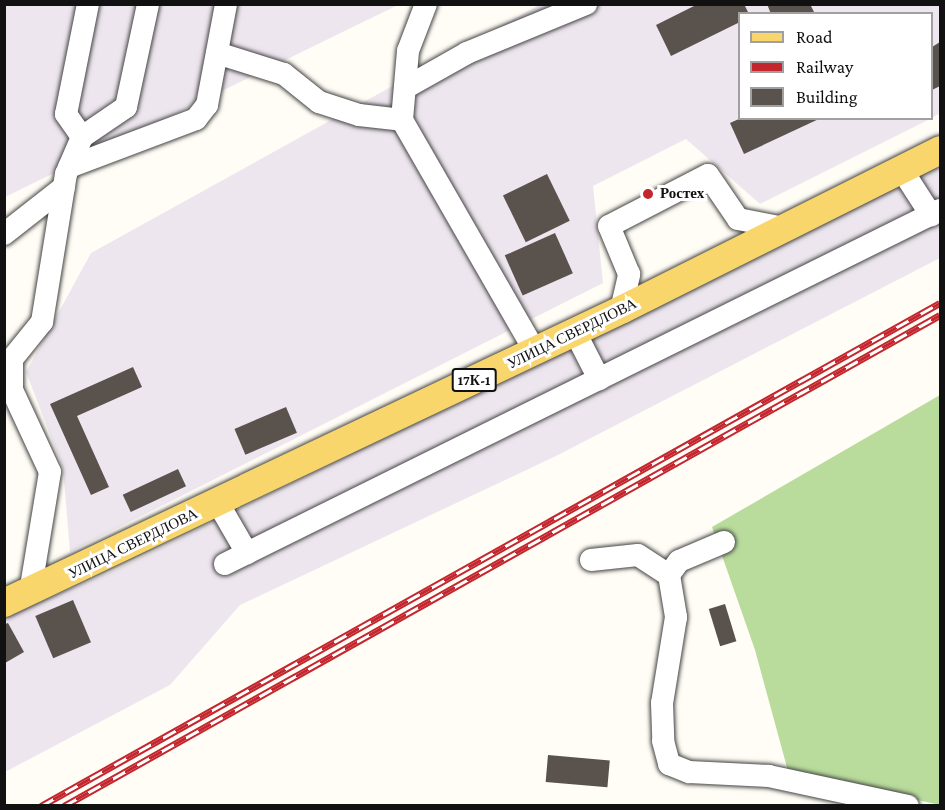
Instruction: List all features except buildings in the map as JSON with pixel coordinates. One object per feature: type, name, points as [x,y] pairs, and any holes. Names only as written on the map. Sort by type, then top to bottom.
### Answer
[{"type":"main road","name":"УЛИЦА СВЕРДЛОВА","points":[[17,598],[621,310],[940,150]]},
{"type":"street","points":[[82,137],[66,114],[88,4]]},
{"type":"street","points":[[17,598],[51,472],[8,388],[12,359],[42,322],[67,177],[82,137],[126,107],[148,4]]},
{"type":"street","points":[[4,234],[67,177],[196,119],[207,105],[226,4]]},
{"type":"street","points":[[426,4],[408,51],[402,120],[536,351]]},
{"type":"street","points":[[405,88],[468,53],[586,4]]},
{"type":"street","points":[[217,53],[284,74],[319,102],[359,115],[402,120]]},
{"type":"street","points":[[225,564],[936,212],[902,170]]},
{"type":"street","points":[[621,310],[629,274],[609,226],[708,175],[738,219],[784,228]]},
{"type":"street","points":[[575,332],[599,379]]},
{"type":"street","points":[[218,503],[247,553]]},
{"type":"street","points":[[724,542],[679,561],[669,575],[676,617],[662,703],[663,741],[669,764],[689,772],[770,776],[908,806]]},
{"type":"street","points":[[591,560],[638,555],[669,575]]},
{"type":"shaded area","points":[[5,4],[398,5],[5,197]]},
{"type":"shaded area","points":[[539,5],[940,5],[940,113],[933,117],[933,12],[738,12],[738,120],[928,120],[760,204],[686,139],[593,186],[603,283],[70,552],[63,468],[26,372],[91,253]]},
{"type":"shaded area","points":[[940,165],[940,258],[556,456],[240,605],[170,685],[5,772],[5,617],[115,570]]},
{"type":"green space","points":[[940,395],[940,805],[788,771],[755,650],[712,527]]},
{"type":"railway","points":[[41,806],[940,303]]},
{"type":"railway","points":[[64,806],[940,315]]},
{"type":"place","name":"Ростех","points":[[648,194]]}]
